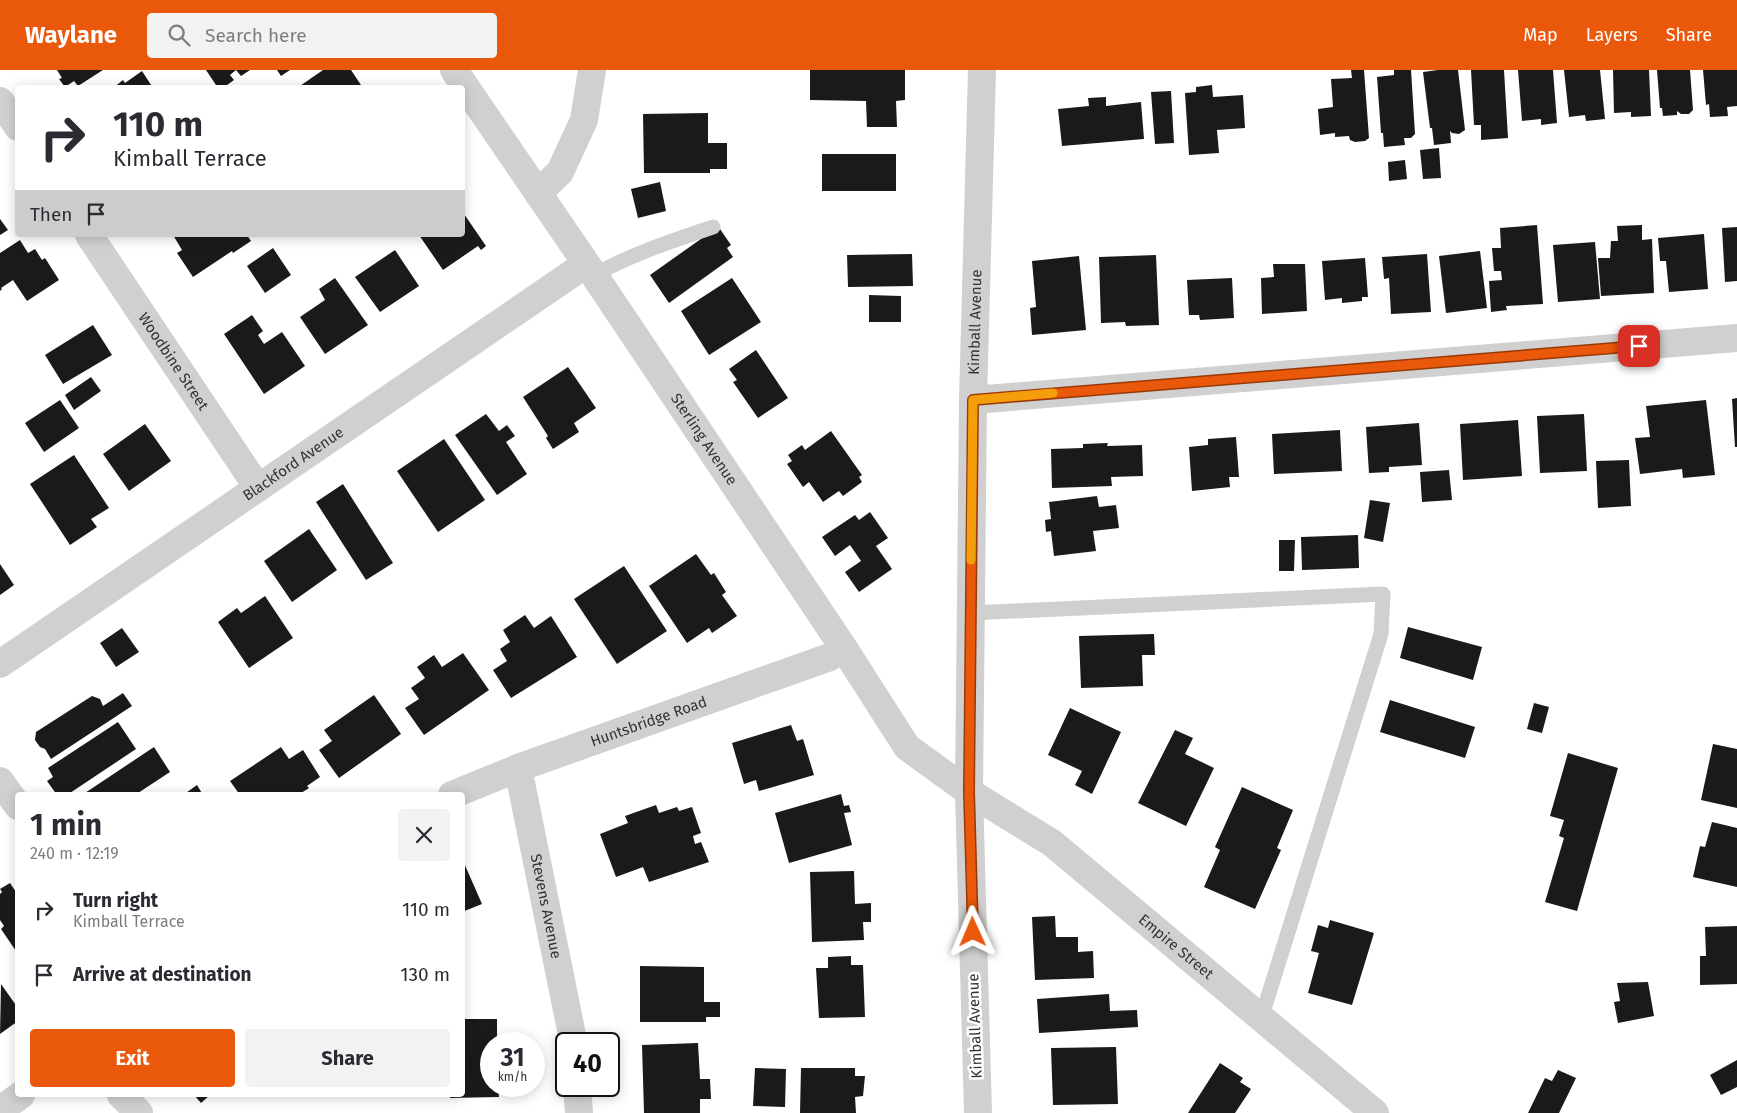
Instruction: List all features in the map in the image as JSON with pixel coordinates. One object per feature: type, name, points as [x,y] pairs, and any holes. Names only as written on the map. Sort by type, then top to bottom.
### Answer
[{"type":"street","name":"Sterling Avenue","points":[[454,70],[464,85]]},
{"type":"street","points":[[538,193],[560,172],[584,120],[592,70]]},
{"type":"street","name":"Kimball Avenue","points":[[978,1113],[969,792],[973,400],[982,70]]},
{"type":"street","name":"Sterling Avenue","points":[[465,86],[843,647],[907,747],[969,792]]},
{"type":"street","points":[[0,101],[15,123]]},
{"type":"street","name":"Woodbine Street","points":[[90,237],[258,488]]},
{"type":"street","name":"Blackford Avenue","points":[[0,664],[258,488],[590,269]]},
{"type":"street","points":[[973,400],[1737,338]]},
{"type":"street","name":"Huntsbridge Road","points":[[459,792],[518,768],[830,657],[843,647]]},
{"type":"street","name":"Stevens Avenue","points":[[518,768],[571,1032]]},
{"type":"street","points":[[0,781],[15,802]]},
{"type":"street","name":"Empire Street","points":[[969,792],[1052,843],[1375,1113]]},
{"type":"street","points":[[0,1110],[18,1097]]},
{"type":"street","points":[[123,1097],[139,1113]]},
{"type":"street","points":[[577,1097],[579,1113]]},
{"type":"lane","points":[[590,269],[618,262],[713,227]]},
{"type":"lane","points":[[971,612],[1383,594],[1381,634],[1261,1019]]},
{"type":"building","points":[[57,70],[103,70],[80,85],[74,81],[68,85],[64,85],[59,79],[62,78]]},
{"type":"building","points":[[206,70],[236,70],[230,75],[234,80],[227,85],[216,85]]},
{"type":"building","points":[[236,70],[250,70],[241,76]]},
{"type":"building","points":[[277,70],[290,70],[281,76]]},
{"type":"building","points":[[323,70],[351,70],[361,85],[301,85]]},
{"type":"building","points":[[810,70],[905,70],[905,100],[896,101],[897,127],[867,127],[866,101],[810,100]]},
{"type":"building","points":[[1351,70],[1364,70],[1369,138],[1365,141],[1355,142],[1350,140],[1349,136],[1335,137],[1335,133],[1320,135],[1318,109],[1333,107],[1331,79],[1352,78]]},
{"type":"building","points":[[1394,70],[1411,70],[1415,134],[1411,138],[1404,138],[1405,145],[1384,147],[1383,133],[1381,133],[1377,77],[1394,75]]},
{"type":"building","points":[[1458,70],[1465,130],[1459,134],[1450,131],[1451,143],[1434,145],[1423,72]]},
{"type":"building","points":[[1471,70],[1504,70],[1508,138],[1481,140],[1481,125],[1474,125]]},
{"type":"building","points":[[1518,70],[1553,70],[1557,123],[1541,125],[1541,119],[1522,121]]},
{"type":"building","points":[[1564,70],[1600,70],[1605,119],[1586,121],[1585,115],[1569,117]]},
{"type":"building","points":[[1613,70],[1649,70],[1651,116],[1631,117],[1631,112],[1614,113]]},
{"type":"building","points":[[1657,70],[1690,70],[1693,110],[1689,114],[1681,114],[1677,111],[1677,115],[1663,116],[1662,108],[1660,108]]},
{"type":"building","points":[[1703,70],[1737,70],[1737,106],[1727,107],[1728,116],[1710,117],[1709,104],[1706,105]]},
{"type":"building","points":[[142,71],[151,85],[117,85],[123,80],[125,83]]},
{"type":"building","points":[[1212,85],[1213,97],[1243,95],[1245,128],[1217,130],[1219,153],[1189,155],[1185,93],[1196,92],[1196,87]]},
{"type":"building","points":[[1171,91],[1174,143],[1155,144],[1151,92]]},
{"type":"building","points":[[1106,97],[1106,106],[1141,102],[1144,139],[1062,146],[1058,109],[1089,106],[1088,98]]},
{"type":"building","points":[[708,113],[708,143],[727,143],[727,169],[710,169],[710,173],[644,173],[643,114]]},
{"type":"building","points":[[1439,148],[1441,178],[1423,179],[1420,150]]},
{"type":"building","points":[[822,154],[896,154],[896,191],[822,191]]},
{"type":"building","points":[[1405,160],[1407,179],[1389,181],[1388,162]]},
{"type":"building","points":[[660,182],[666,211],[638,218],[631,189]]},
{"type":"building","points":[[465,215],[486,246],[481,250],[478,246],[443,270],[420,237],[465,237]]},
{"type":"building","points":[[0,219],[8,230],[0,235]]},
{"type":"building","points":[[1537,225],[1543,304],[1506,306],[1507,310],[1491,312],[1489,281],[1502,280],[1501,271],[1494,271],[1492,248],[1501,248],[1500,228]]},
{"type":"building","points":[[1642,225],[1642,240],[1652,239],[1654,293],[1601,296],[1598,258],[1610,258],[1611,241],[1618,241],[1617,226]]},
{"type":"building","points":[[1737,227],[1737,281],[1725,282],[1722,228]]},
{"type":"building","points":[[715,229],[720,229],[731,245],[727,248],[733,257],[669,303],[650,275]]},
{"type":"building","points":[[1704,234],[1708,289],[1669,292],[1666,261],[1660,261],[1658,238]]},
{"type":"building","points":[[174,237],[248,237],[251,241],[233,253],[232,251],[193,277],[177,253],[182,250]]},
{"type":"building","points":[[20,240],[28,253],[35,249],[42,260],[45,258],[59,280],[27,301],[13,280],[1,288],[0,291],[0,253]]},
{"type":"building","points":[[1595,242],[1600,299],[1558,302],[1553,245]]},
{"type":"building","points":[[273,248],[291,275],[265,293],[247,266]]},
{"type":"building","points":[[395,250],[419,286],[380,312],[355,277]]},
{"type":"building","points":[[1480,251],[1487,308],[1446,313],[1439,256]]},
{"type":"building","points":[[912,254],[913,286],[848,287],[847,255]]},
{"type":"building","points":[[1427,254],[1431,312],[1391,314],[1389,278],[1384,279],[1382,257]]},
{"type":"building","points":[[1156,255],[1159,325],[1126,326],[1125,322],[1101,323],[1099,257]]},
{"type":"building","points":[[1079,256],[1086,330],[1032,335],[1030,308],[1036,307],[1032,261]]},
{"type":"building","points":[[1365,258],[1368,297],[1362,297],[1362,301],[1342,303],[1342,298],[1325,300],[1322,261]]},
{"type":"building","points":[[1273,264],[1305,264],[1307,311],[1262,314],[1261,278],[1274,277]]},
{"type":"building","points":[[335,278],[368,325],[325,354],[300,317],[325,300],[319,289]]},
{"type":"building","points":[[732,278],[761,322],[709,355],[681,311]]},
{"type":"building","points":[[1232,278],[1234,318],[1200,320],[1199,315],[1189,315],[1187,280]]},
{"type":"building","points":[[869,295],[901,296],[901,322],[869,322]]},
{"type":"building","points":[[252,315],[263,331],[258,335],[264,344],[282,332],[305,366],[264,394],[224,334]]},
{"type":"building","points":[[93,325],[112,355],[63,384],[45,355]]},
{"type":"building","points":[[756,350],[788,398],[758,418],[733,382],[737,380],[729,369]]},
{"type":"building","points":[[568,367],[596,408],[574,423],[579,432],[553,449],[546,438],[548,436],[523,397]]},
{"type":"building","points":[[91,377],[101,391],[74,410],[65,395]]},
{"type":"building","points":[[1737,398],[1737,447],[1735,447],[1732,399]]},
{"type":"building","points":[[60,400],[79,428],[44,452],[25,423]]},
{"type":"building","points":[[1706,400],[1715,475],[1683,478],[1682,469],[1640,474],[1635,438],[1650,437],[1646,406]]},
{"type":"building","points":[[486,414],[499,431],[507,425],[515,436],[506,442],[527,474],[497,495],[455,435]]},
{"type":"building","points":[[1584,414],[1587,471],[1540,473],[1537,416]]},
{"type":"building","points":[[1518,420],[1522,476],[1463,480],[1460,424]]},
{"type":"building","points":[[1419,423],[1422,465],[1389,467],[1389,472],[1369,473],[1366,427]]},
{"type":"building","points":[[145,424],[171,461],[129,491],[103,454]]},
{"type":"building","points":[[1340,430],[1342,471],[1274,474],[1272,434]]},
{"type":"building","points":[[831,431],[862,475],[859,477],[862,482],[843,496],[839,491],[823,502],[809,482],[803,487],[787,464],[792,461],[788,455],[802,445],[805,450]]},
{"type":"building","points":[[1236,437],[1239,477],[1229,477],[1230,487],[1192,491],[1189,447],[1208,445],[1208,439]]},
{"type":"building","points":[[444,439],[485,500],[438,532],[397,471]]},
{"type":"building","points":[[1108,443],[1107,446],[1142,445],[1143,476],[1111,477],[1112,486],[1052,488],[1051,449],[1083,448],[1083,444]]},
{"type":"building","points":[[74,455],[109,508],[91,519],[97,527],[70,545],[30,484]]},
{"type":"building","points":[[1629,460],[1631,506],[1598,508],[1596,461]]},
{"type":"building","points":[[1449,470],[1452,500],[1422,502],[1420,472]]},
{"type":"building","points":[[343,484],[393,563],[366,580],[316,502]]},
{"type":"building","points":[[1097,496],[1099,507],[1116,505],[1119,528],[1093,531],[1096,551],[1054,556],[1051,531],[1046,532],[1045,520],[1051,519],[1049,502]]},
{"type":"building","points":[[1370,500],[1390,503],[1383,542],[1364,538]]},
{"type":"building","points":[[870,512],[888,538],[876,546],[892,569],[859,592],[845,572],[861,561],[850,545],[835,556],[822,537],[855,515],[859,520]]},
{"type":"building","points":[[309,529],[337,570],[292,602],[264,561]]},
{"type":"building","points":[[1358,535],[1359,568],[1302,570],[1301,537]]},
{"type":"building","points":[[1279,540],[1295,540],[1294,571],[1279,571]]},
{"type":"building","points":[[696,554],[711,575],[714,573],[726,592],[722,595],[737,616],[712,633],[709,628],[687,643],[649,586]]},
{"type":"building","points":[[0,564],[14,585],[0,595]]},
{"type":"building","points":[[624,566],[667,631],[617,664],[574,599]]},
{"type":"building","points":[[265,596],[293,638],[249,668],[218,622],[237,608],[241,613]]},
{"type":"building","points":[[525,615],[534,628],[551,616],[577,657],[511,698],[493,670],[507,661],[500,649],[510,642],[503,630]]},
{"type":"building","points":[[1408,627],[1482,647],[1473,680],[1400,658]]},
{"type":"building","points":[[122,628],[139,652],[116,667],[100,643]]},
{"type":"building","points":[[1154,634],[1155,655],[1142,655],[1143,686],[1081,688],[1079,636]]},
{"type":"building","points":[[463,653],[489,690],[424,735],[405,708],[419,699],[411,688],[425,678],[417,667],[434,655],[442,667]]},
{"type":"building","points":[[123,693],[132,706],[51,759],[45,749],[40,747],[35,740],[36,732],[92,696],[100,699],[103,706]]},
{"type":"building","points":[[374,695],[401,734],[339,778],[319,750],[332,741],[324,730]]},
{"type":"building","points":[[1390,700],[1475,727],[1465,758],[1380,732]]},
{"type":"building","points":[[1534,703],[1549,707],[1542,733],[1527,729]]},
{"type":"building","points":[[1070,708],[1121,732],[1092,794],[1075,785],[1082,771],[1048,755]]},
{"type":"building","points":[[118,722],[136,749],[72,792],[55,792],[47,781],[53,777],[48,768]]},
{"type":"building","points":[[791,725],[797,741],[803,739],[814,775],[759,791],[756,780],[744,784],[732,743]]},
{"type":"building","points":[[1175,730],[1193,738],[1185,754],[1214,768],[1186,826],[1138,803]]},
{"type":"building","points":[[1713,744],[1737,749],[1737,808],[1701,800]]},
{"type":"building","points":[[154,747],[170,772],[140,792],[86,792]]},
{"type":"building","points":[[281,747],[289,759],[303,750],[320,777],[307,786],[309,788],[303,792],[238,792],[230,781]]},
{"type":"building","points":[[1568,753],[1618,768],[1577,911],[1545,902],[1564,838],[1559,836],[1564,820],[1550,816]]},
{"type":"building","points":[[197,785],[201,792],[187,792]]},
{"type":"building","points":[[1242,787],[1293,810],[1277,848],[1281,850],[1255,909],[1204,887],[1220,850],[1215,847]]},
{"type":"building","points":[[841,794],[844,806],[849,805],[851,812],[844,813],[852,845],[789,863],[775,813]]},
{"type":"building","points":[[656,805],[659,813],[677,807],[679,811],[692,807],[701,833],[693,836],[695,844],[701,842],[709,862],[649,882],[643,867],[616,877],[600,834],[628,823],[625,816]]},
{"type":"building","points":[[1712,822],[1737,828],[1737,887],[1693,877],[1700,846],[1705,847]]},
{"type":"building","points":[[465,865],[482,904],[465,911]]},
{"type":"building","points":[[854,871],[855,904],[871,903],[871,922],[863,922],[864,940],[812,942],[810,872]]},
{"type":"building","points":[[10,883],[15,890],[15,950],[1,929],[4,926],[0,920],[0,894],[2,892],[0,889]]},
{"type":"building","points":[[1055,916],[1056,937],[1078,937],[1078,952],[1093,951],[1094,978],[1035,980],[1032,917]]},
{"type":"building","points":[[1330,920],[1374,933],[1352,1005],[1308,993],[1319,953],[1311,951],[1318,925],[1328,928]]},
{"type":"building","points":[[1737,926],[1737,984],[1700,985],[1700,956],[1706,956],[1705,927]]},
{"type":"building","points":[[851,956],[851,965],[863,965],[865,1017],[819,1018],[816,968],[828,968],[828,957]]},
{"type":"building","points":[[640,966],[704,967],[704,1002],[720,1002],[720,1017],[706,1017],[706,1022],[640,1022]]},
{"type":"building","points":[[1648,982],[1654,1016],[1618,1023],[1614,1002],[1620,1001],[1617,983]]},
{"type":"building","points":[[1,984],[15,1004],[15,1023],[0,1034]]},
{"type":"building","points":[[1109,994],[1110,1011],[1137,1010],[1138,1027],[1039,1033],[1037,999]]},
{"type":"building","points":[[465,1019],[497,1019],[497,1032],[480,1032],[480,1097],[499,1097],[450,1098],[465,1097]]},
{"type":"building","points":[[698,1043],[700,1079],[710,1079],[711,1099],[700,1099],[700,1113],[644,1113],[642,1045]]},
{"type":"building","points":[[1116,1047],[1118,1104],[1053,1105],[1051,1048]]},
{"type":"building","points":[[1737,1060],[1737,1087],[1721,1095],[1710,1075]]},
{"type":"building","points":[[1220,1063],[1243,1078],[1240,1082],[1251,1089],[1235,1113],[1188,1113]]},
{"type":"building","points":[[755,1068],[786,1069],[785,1107],[753,1106]]},
{"type":"building","points":[[801,1068],[855,1068],[855,1076],[865,1076],[863,1096],[855,1097],[856,1113],[800,1113]]},
{"type":"building","points":[[1558,1070],[1576,1078],[1559,1113],[1528,1113],[1545,1078],[1552,1081]]},
{"type":"building","points":[[196,1097],[208,1097],[201,1103]]},
{"type":"slow traffic","points":[[971,560],[973,400],[1053,393]]},
{"type":"route","points":[[973,932],[969,792],[973,400],[1639,346]]}]
